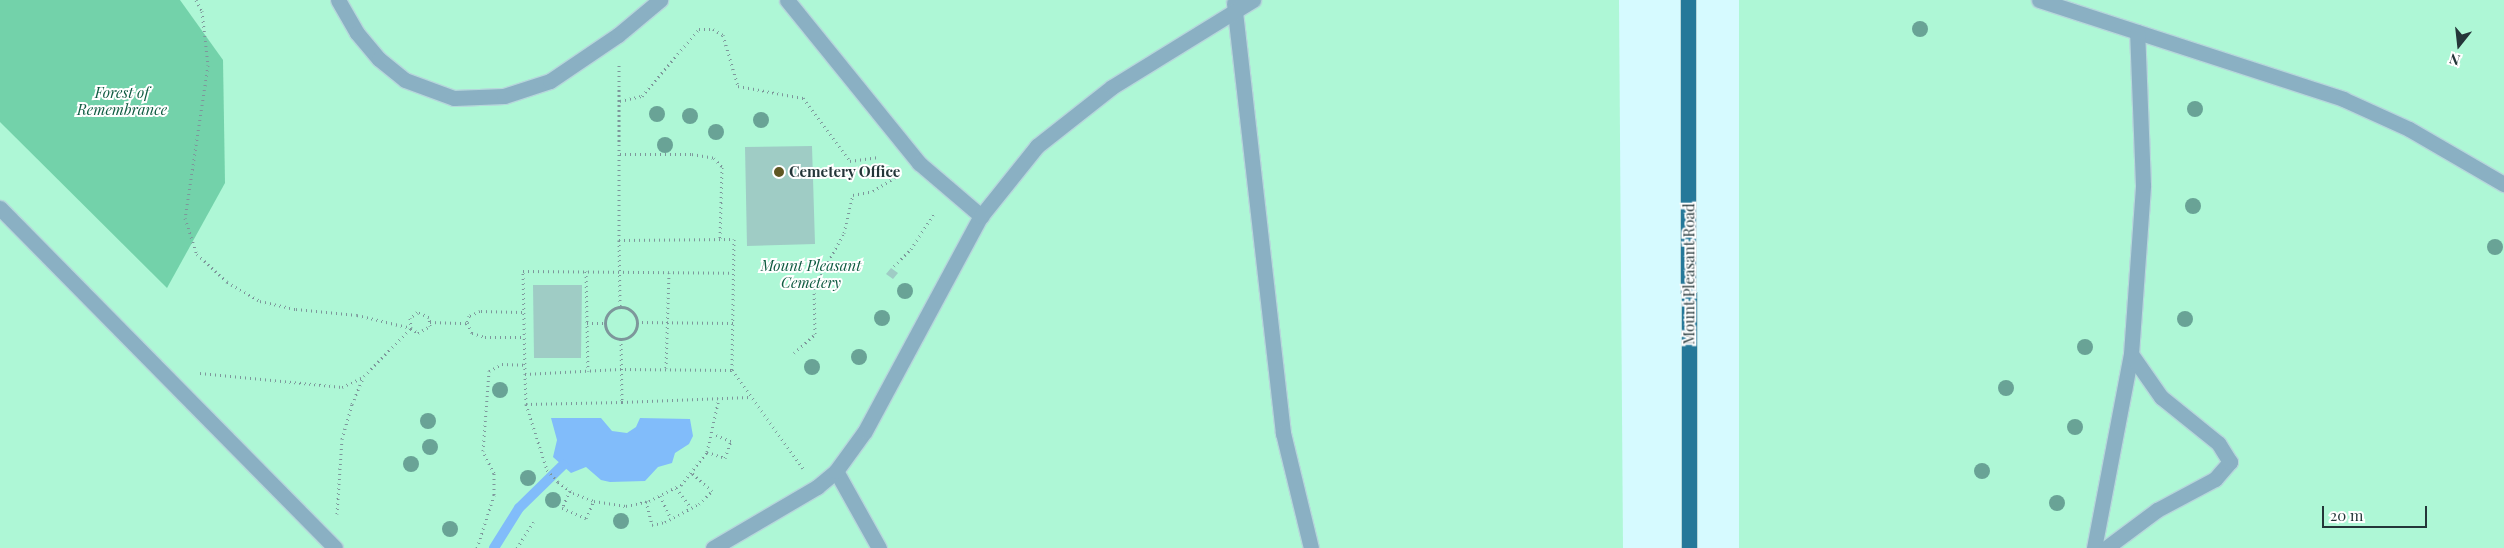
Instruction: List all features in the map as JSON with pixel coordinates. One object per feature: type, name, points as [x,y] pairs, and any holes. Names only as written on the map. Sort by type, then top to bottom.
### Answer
[{"type":"main road","name":"Mount Pleasant Road","points":[[1688,0],[1689,548]]},
{"type":"lane","points":[[338,0],[357,34],[379,59],[406,80],[454,98],[504,96],[550,81],[618,35],[660,0]]},
{"type":"lane","points":[[787,0],[919,163],[982,216]]},
{"type":"lane","points":[[714,548],[817,487],[836,471],[865,431],[982,216],[1037,146],[1112,87],[1234,6],[1253,0]]},
{"type":"lane","points":[[2039,0],[2343,99],[2409,128],[2504,184]]},
{"type":"lane","points":[[2069,0],[2080,12]]},
{"type":"lane","points":[[1234,6],[1282,433],[1311,548]]},
{"type":"lane","points":[[2094,548],[2131,354],[2143,184],[2137,32]]},
{"type":"lane","points":[[0,208],[335,548]]},
{"type":"lane","points":[[2106,548],[2158,510],[2215,478],[2230,462],[2218,443],[2161,397],[2131,354]]},
{"type":"lane","points":[[836,471],[879,548]]},
{"type":"path","points":[[196,0],[202,11],[208,65],[198,146],[185,218],[197,254],[227,282],[260,301],[296,309],[358,315],[423,332],[430,322]]},
{"type":"path","points":[[620,101],[642,96],[699,29],[713,29],[723,35],[738,86],[804,98],[850,161],[889,156],[919,163]]},
{"type":"path","points":[[618,35],[620,101],[620,307]]},
{"type":"path","points":[[620,154],[692,154],[714,158],[722,167],[720,239]]},
{"type":"path","points":[[794,353],[815,334],[814,288],[844,233],[853,195],[873,191],[919,163]]},
{"type":"path","points":[[894,266],[911,249],[952,192]]},
{"type":"path","points":[[619,240],[734,239],[732,370],[817,487]]},
{"type":"path","points":[[719,398],[713,434],[707,452],[676,488],[660,496],[626,506],[594,501],[570,491],[547,470],[526,404],[522,271],[734,273]]},
{"type":"path","points":[[586,271],[588,371]]},
{"type":"path","points":[[666,368],[668,273]]},
{"type":"path","points":[[604,323],[611,310],[620,307],[634,312],[637,322],[635,332],[621,340]]},
{"type":"path","points":[[522,312],[480,311],[469,316],[467,323],[472,332],[484,337],[523,337]]},
{"type":"path","points":[[411,328],[410,318],[417,312],[426,314],[430,322]]},
{"type":"path","points":[[430,322],[467,323]]},
{"type":"path","points":[[637,322],[734,323]]},
{"type":"path","points":[[587,323],[604,323]]},
{"type":"path","points":[[604,323],[611,336],[621,340]]},
{"type":"path","points":[[170,379],[201,373],[243,379],[342,386],[364,376],[411,328]]},
{"type":"path","points":[[621,340],[622,402]]},
{"type":"path","points":[[477,548],[494,496],[494,473],[483,451],[489,371],[502,364],[525,365]]},
{"type":"path","points":[[525,374],[666,368],[732,370]]},
{"type":"path","points":[[337,518],[342,439],[364,376]]},
{"type":"path","points":[[526,404],[750,397]]},
{"type":"path","points":[[707,452],[725,458],[731,441],[713,434]]},
{"type":"path","points":[[646,501],[652,525],[671,519],[691,508],[712,491],[691,472]]},
{"type":"path","points":[[676,488],[691,508]]},
{"type":"path","points":[[570,491],[562,508],[586,518],[594,501]]},
{"type":"path","points":[[660,496],[671,519]]},
{"type":"path","points":[[517,548],[533,522]]},
{"type":"green space","name":"Mount Pleasant Cemetery","points":[[0,0],[1619,0],[1623,548],[0,548]]},
{"type":"green space","name":"Forest of Remembrance","points":[[0,0],[180,0],[223,60],[225,183],[167,288],[0,122]]},
{"type":"green space","points":[[1739,0],[2504,0],[2504,548],[1739,548]]},
{"type":"water","points":[[551,418],[601,418],[612,431],[627,433],[636,427],[640,418],[690,419],[693,436],[689,444],[675,453],[672,463],[658,467],[645,481],[610,482],[601,480],[586,467],[571,473],[553,457],[557,440]]},
{"type":"building","name":"Cemetery Office","points":[[812,146],[815,244],[747,246],[745,147]]},
{"type":"building","points":[[891,268],[898,273],[893,279],[886,274]]},
{"type":"building","points":[[533,285],[582,285],[581,358],[534,358]]},
{"type":"waterway","points":[[494,548],[519,508],[563,465]]},
{"type":"place","name":"Cemetery Office","points":[[779,172]]}]
